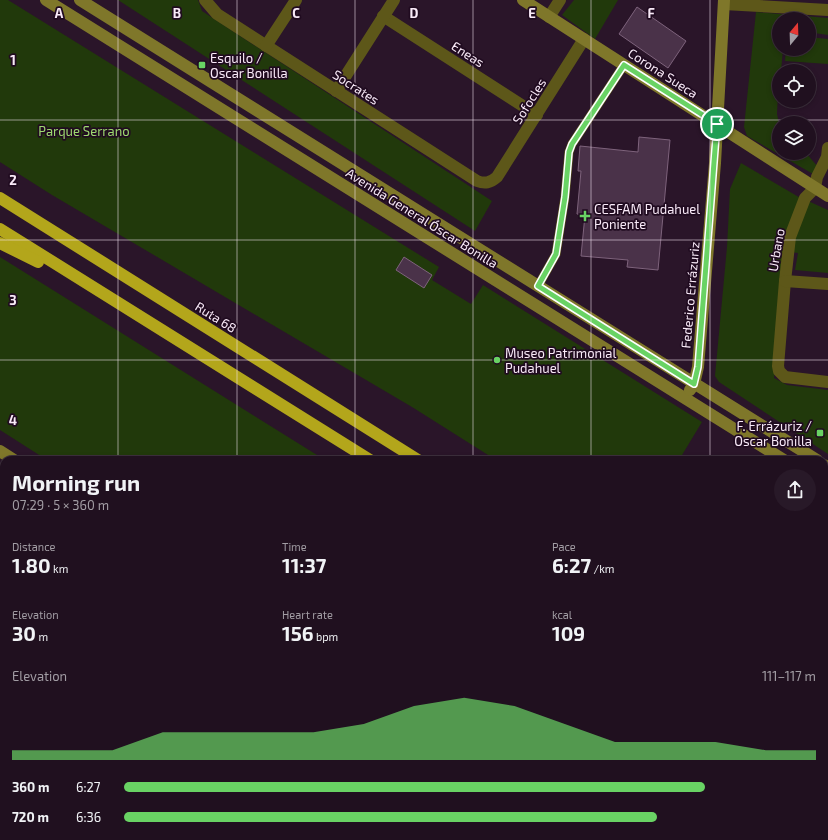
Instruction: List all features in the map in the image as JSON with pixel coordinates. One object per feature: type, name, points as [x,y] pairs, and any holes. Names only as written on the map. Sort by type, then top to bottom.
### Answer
[{"type":"highway","name":"Ruta 68","points":[[0,198],[412,456]]},
{"type":"highway","points":[[0,229],[364,456]]},
{"type":"highway","points":[[0,243],[98,291]]},
{"type":"main road","name":"Avenida General Óscar Bonilla","points":[[46,0],[778,456]]},
{"type":"main road","name":"Avenida General Óscar Bonilla","points":[[80,0],[811,456]]},
{"type":"main road","name":"Corona Sueca","points":[[523,0],[828,196]]},
{"type":"main road","name":"Federico Errázuriz","points":[[685,398],[694,384],[698,367],[717,124],[724,2]]},
{"type":"street","name":"Socrates","points":[[205,0],[217,14],[477,181],[488,183],[497,177]]},
{"type":"street","points":[[266,46],[296,0]]},
{"type":"street","points":[[336,91],[394,0]]},
{"type":"street","points":[[549,17],[560,0]]},
{"type":"street","points":[[724,2],[779,3],[828,10]]},
{"type":"street","name":"Eneas","points":[[383,16],[537,115]]},
{"type":"street","name":"Sofocles","points":[[497,177],[584,39]]},
{"type":"street","name":"Urbano","points":[[828,148],[827,157],[817,177],[815,188],[804,198],[790,237],[778,366],[779,371],[785,377],[828,382]]},
{"type":"street","points":[[785,281],[828,284]]},
{"type":"lane","points":[[538,286],[556,254],[565,197],[569,152],[572,144],[624,65]]},
{"type":"green space","name":"Parque Serrano","points":[[0,0],[8,0],[439,267],[432,280],[471,304],[483,285],[702,422],[681,456],[490,456],[412,407],[52,195],[0,162]]},
{"type":"green space","points":[[118,0],[198,0],[202,11],[492,201],[475,231]]},
{"type":"green space","points":[[574,0],[618,0],[595,39],[562,15]]},
{"type":"green space","points":[[756,12],[772,13],[772,56],[782,56],[782,64],[772,64],[772,108],[777,108],[777,116],[772,116],[772,150],[747,136],[744,127]]},
{"type":"green space","points":[[816,17],[828,18],[828,35],[816,33]]},
{"type":"green space","points":[[816,38],[828,39],[828,64],[785,61],[785,56],[816,56]]},
{"type":"green space","points":[[789,160],[812,160],[818,167],[813,174]]},
{"type":"green space","points":[[741,163],[797,196],[828,210],[828,273],[795,270],[798,253],[783,251],[774,378],[787,385],[828,390],[828,454],[719,382],[715,376],[727,247],[730,189]]},
{"type":"green space","points":[[0,257],[319,456],[41,456],[0,430]]},
{"type":"building","points":[[637,7],[686,41],[668,68],[619,34]]},
{"type":"building","points":[[639,137],[670,140],[658,270],[627,267],[628,260],[581,256],[585,215],[577,214],[581,171],[578,171],[580,146],[638,152]]},
{"type":"building","points":[[404,257],[432,275],[424,288],[396,270]]},
{"type":"place","name":"Esquilo / Oscar Bonilla","points":[[202,65]]},
{"type":"place","name":"CESFAM Pudahuel Poniente","points":[[585,216]]},
{"type":"place","name":"Museo Patrimonial Pudahuel","points":[[497,360]]},
{"type":"place","name":"F. Errázuriz / Oscar Bonilla","points":[[820,433]]},
{"type":"route","points":[[624,65],[717,124],[698,367],[694,384],[538,286],[556,254],[565,197],[569,152],[572,144],[624,65]]}]
